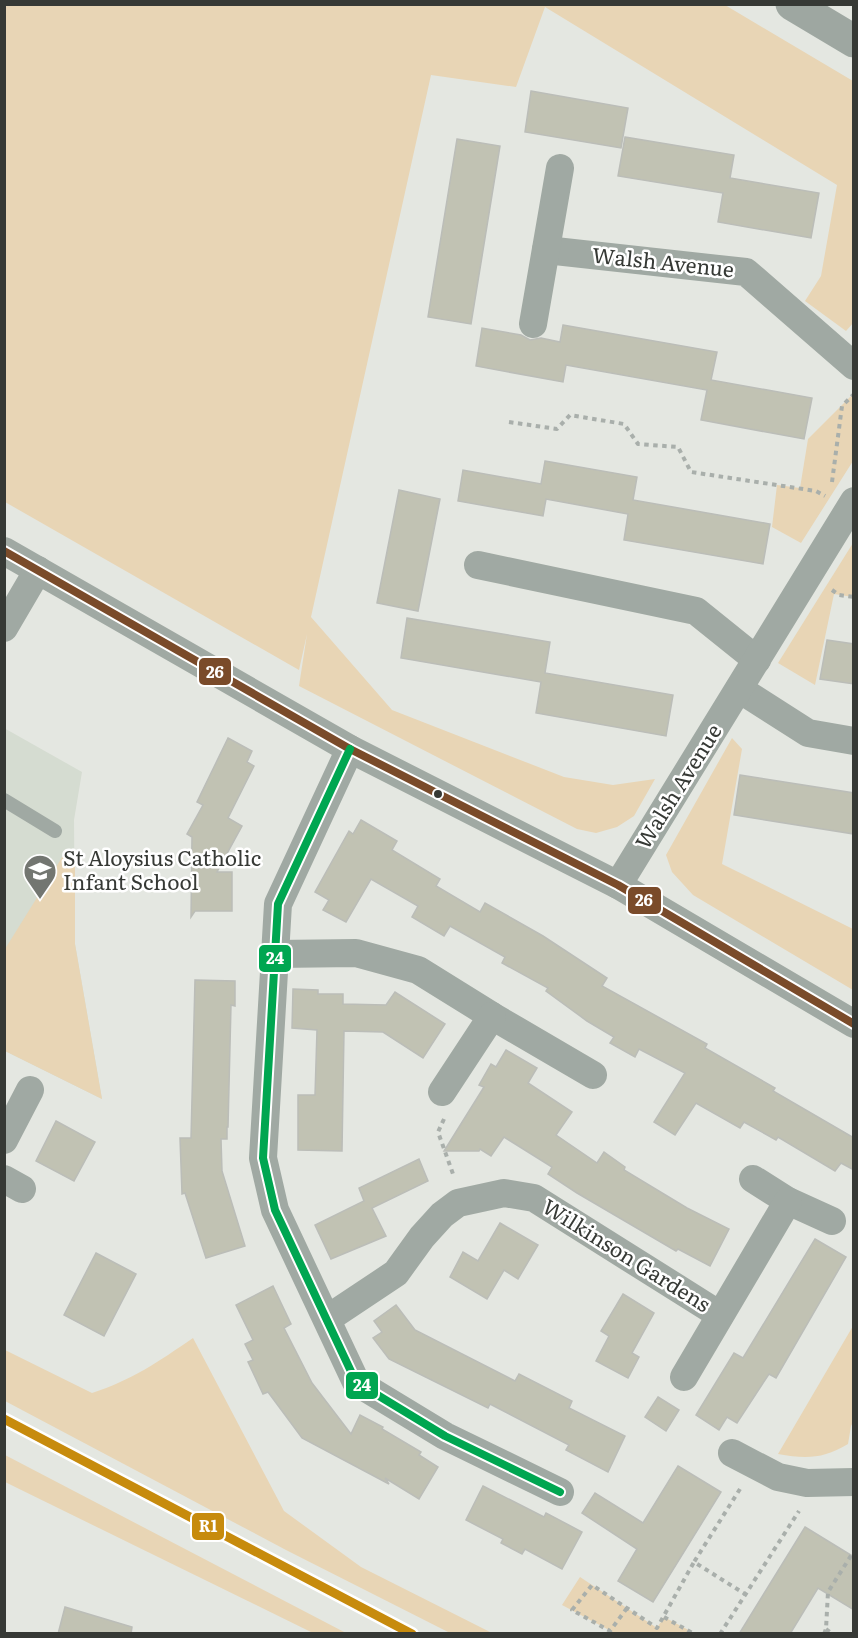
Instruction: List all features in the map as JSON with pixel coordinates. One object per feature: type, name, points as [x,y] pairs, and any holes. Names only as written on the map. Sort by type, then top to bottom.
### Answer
[{"type":"main road","points":[[792,4],[854,41]]},
{"type":"street","points":[[533,324],[560,168]]},
{"type":"street","name":"Walsh Avenue","points":[[546,250],[746,272],[854,366]]},
{"type":"street","name":"Walsh Avenue","points":[[618,885],[757,660],[844,503]]},
{"type":"street","points":[[4,551],[350,749],[618,885],[854,1024]]},
{"type":"street","points":[[478,565],[696,611],[757,660]]},
{"type":"street","points":[[4,628],[38,570]]},
{"type":"street","points":[[739,689],[808,734],[854,741]]},
{"type":"street","points":[[350,749],[278,904],[263,1158],[275,1210],[356,1382],[445,1436],[560,1492]]},
{"type":"street","points":[[276,954],[356,953],[418,970],[593,1075]]},
{"type":"street","points":[[442,1092],[492,1016]]},
{"type":"street","points":[[4,1140],[30,1090]]},
{"type":"street","points":[[753,1179],[788,1201],[832,1221]]},
{"type":"street","name":"Wilkinson Gardens","points":[[327,1319],[396,1273],[442,1215],[458,1203],[504,1193],[534,1198],[720,1315]]},
{"type":"street","points":[[684,1377],[788,1201]]},
{"type":"street","points":[[743,1459],[778,1477],[818,1483],[854,1482]]},
{"type":"lane","points":[[4,800],[55,831]]},
{"type":"path","points":[[509,422],[557,429],[570,416],[624,424],[638,444],[678,447],[692,472],[816,491],[844,503],[842,406],[854,394]]},
{"type":"path","points":[[442,1092],[452,1099],[438,1132],[454,1177]]},
{"type":"path","points":[[627,1608],[609,1632],[572,1610],[592,1585],[627,1608],[657,1628],[694,1562],[743,1459]]},
{"type":"path","points":[[720,1634],[818,1483]]},
{"type":"path","points":[[832,1634],[825,1631],[828,1592],[854,1551]]},
{"type":"path","points":[[694,1562],[745,1594]]},
{"type":"path","points":[[664,1617],[694,1634]]},
{"type":"shaded area","points":[[4,5],[725,5],[853,81],[854,322],[846,331],[805,301],[821,276],[837,185],[545,7],[516,87],[431,75],[311,617],[392,710],[564,777],[613,785],[655,779],[634,816],[617,827],[596,833],[577,829],[299,686],[307,634],[299,670],[5,502]]},
{"type":"shaded area","points":[[853,394],[853,461],[801,543],[772,527],[777,485],[800,488],[808,439]]},
{"type":"shaded area","points":[[853,543],[853,597],[834,594],[815,685],[778,663]]},
{"type":"shaded area","name":"St Aloysius Catholic Infant School","points":[[4,728],[82,772],[74,820],[75,944],[102,1099],[5,1051]]},
{"type":"shaded area","points":[[732,738],[742,749],[722,864],[853,929],[853,990],[693,895],[672,872],[666,855]]},
{"type":"shaded area","points":[[66,851],[75,857],[75,944],[102,1099],[5,1051],[5,949]]},
{"type":"shaded area","points":[[853,1326],[854,1420],[848,1444],[822,1455],[797,1457],[778,1454]]},
{"type":"shaded area","points":[[193,1338],[284,1511],[361,1567],[492,1633],[450,1633],[286,1550],[5,1401],[5,1350],[92,1393],[156,1363]]},
{"type":"shaded area","points":[[4,1455],[346,1633],[313,1633],[5,1482]]},
{"type":"shaded area","points":[[580,1577],[657,1628],[664,1617],[694,1633],[608,1633],[609,1630],[562,1605]]},
{"type":"building","points":[[531,91],[628,108],[621,148],[525,132]]},
{"type":"building","points":[[625,137],[734,155],[730,178],[819,193],[811,238],[718,222],[723,193],[618,176]]},
{"type":"building","points":[[457,139],[500,146],[471,324],[428,317]]},
{"type":"building","points":[[563,325],[717,352],[711,380],[812,398],[804,439],[701,420],[707,390],[566,365],[563,382],[476,366],[482,328],[521,335],[530,340],[541,338],[560,342]]},
{"type":"building","points":[[545,461],[637,477],[633,500],[770,524],[763,564],[624,540],[628,514],[546,499],[543,516],[458,501],[463,470],[541,484]]},
{"type":"building","points":[[399,490],[440,499],[418,611],[377,603]]},
{"type":"building","points":[[407,618],[550,642],[545,673],[673,695],[666,736],[536,713],[541,682],[401,658]]},
{"type":"building","points":[[827,640],[854,644],[854,684],[820,679]]},
{"type":"building","points":[[228,738],[252,751],[247,762],[254,766],[228,818],[242,826],[217,872],[232,872],[232,911],[195,911],[191,917],[192,837],[187,834],[203,805],[197,802]]},
{"type":"building","points":[[740,775],[854,793],[854,834],[734,815]]},
{"type":"building","points":[[361,820],[397,841],[392,850],[440,879],[436,886],[480,912],[485,903],[543,936],[607,978],[602,986],[707,1044],[705,1048],[775,1088],[773,1091],[854,1138],[854,1170],[841,1163],[835,1171],[778,1137],[776,1140],[744,1122],[740,1128],[696,1103],[675,1135],[654,1122],[685,1073],[639,1049],[635,1057],[610,1043],[614,1037],[587,1021],[546,991],[548,988],[502,963],[505,957],[450,926],[444,936],[412,917],[418,906],[371,879],[346,922],[323,910],[329,900],[315,892],[349,831],[353,834]]},
{"type":"building","points":[[195,980],[235,981],[235,1006],[231,1005],[227,1139],[221,1139],[222,1171],[245,1246],[206,1258],[185,1193],[182,1194],[180,1138],[191,1138]]},
{"type":"building","points":[[293,989],[318,990],[318,994],[343,994],[343,1004],[386,1005],[395,992],[445,1024],[423,1058],[383,1032],[344,1031],[342,1151],[298,1150],[298,1095],[315,1095],[317,1030],[292,1028]]},
{"type":"building","points":[[506,1050],[537,1068],[528,1083],[572,1112],[556,1135],[597,1163],[604,1152],[625,1167],[624,1170],[687,1208],[729,1229],[710,1266],[678,1249],[676,1251],[577,1193],[548,1174],[552,1167],[504,1137],[491,1156],[480,1149],[479,1151],[444,1151],[484,1087],[479,1085],[491,1064],[496,1067]]},
{"type":"building","points":[[56,1121],[95,1142],[74,1181],[36,1161]]},
{"type":"building","points":[[419,1159],[428,1181],[372,1208],[386,1236],[331,1259],[315,1225],[364,1201],[359,1188]]},
{"type":"building","points":[[500,1223],[538,1245],[518,1279],[504,1270],[487,1299],[450,1277],[463,1252],[478,1261]]},
{"type":"building","points":[[815,1239],[846,1257],[776,1378],[769,1374],[737,1423],[727,1417],[719,1430],[696,1415],[734,1353],[743,1358]]},
{"type":"building","points":[[96,1253],[136,1274],[104,1336],[64,1315]]},
{"type":"building","points":[[273,1286],[291,1324],[284,1328],[312,1383],[351,1434],[360,1415],[421,1452],[419,1455],[438,1467],[419,1499],[385,1478],[389,1484],[302,1438],[268,1392],[263,1394],[248,1362],[253,1360],[245,1344],[253,1340],[236,1305]]},
{"type":"building","points":[[623,1294],[654,1313],[632,1353],[639,1357],[628,1378],[596,1361],[609,1336],[601,1331]]},
{"type":"building","points":[[396,1305],[415,1330],[515,1381],[519,1374],[572,1401],[569,1408],[625,1436],[608,1472],[566,1450],[569,1445],[490,1404],[488,1408],[389,1359],[373,1338],[382,1332],[374,1321]]},
{"type":"building","points":[[658,1397],[679,1410],[666,1431],[645,1417]]},
{"type":"building","points":[[678,1466],[721,1492],[653,1602],[618,1581],[637,1549],[582,1513],[595,1493],[643,1523]]},
{"type":"building","points":[[483,1486],[544,1517],[546,1513],[582,1532],[562,1569],[525,1549],[522,1554],[501,1543],[503,1539],[466,1520]]},
{"type":"building","points":[[805,1527],[854,1557],[854,1610],[818,1588],[790,1634],[739,1634]]},
{"type":"building","points":[[65,1607],[132,1627],[131,1634],[58,1634]]},
{"type":"transit line","name":"26","points":[[4,551],[350,749],[618,885],[854,1024]]},
{"type":"transit line","name":"24","points":[[350,749],[278,904],[263,1158],[275,1210],[356,1382],[445,1436],[560,1492]]},
{"type":"transit line","name":"R1","points":[[4,1419],[412,1634]]},
{"type":"place","name":"St Aloysius Catholic Infant School","points":[[40,900]]}]
